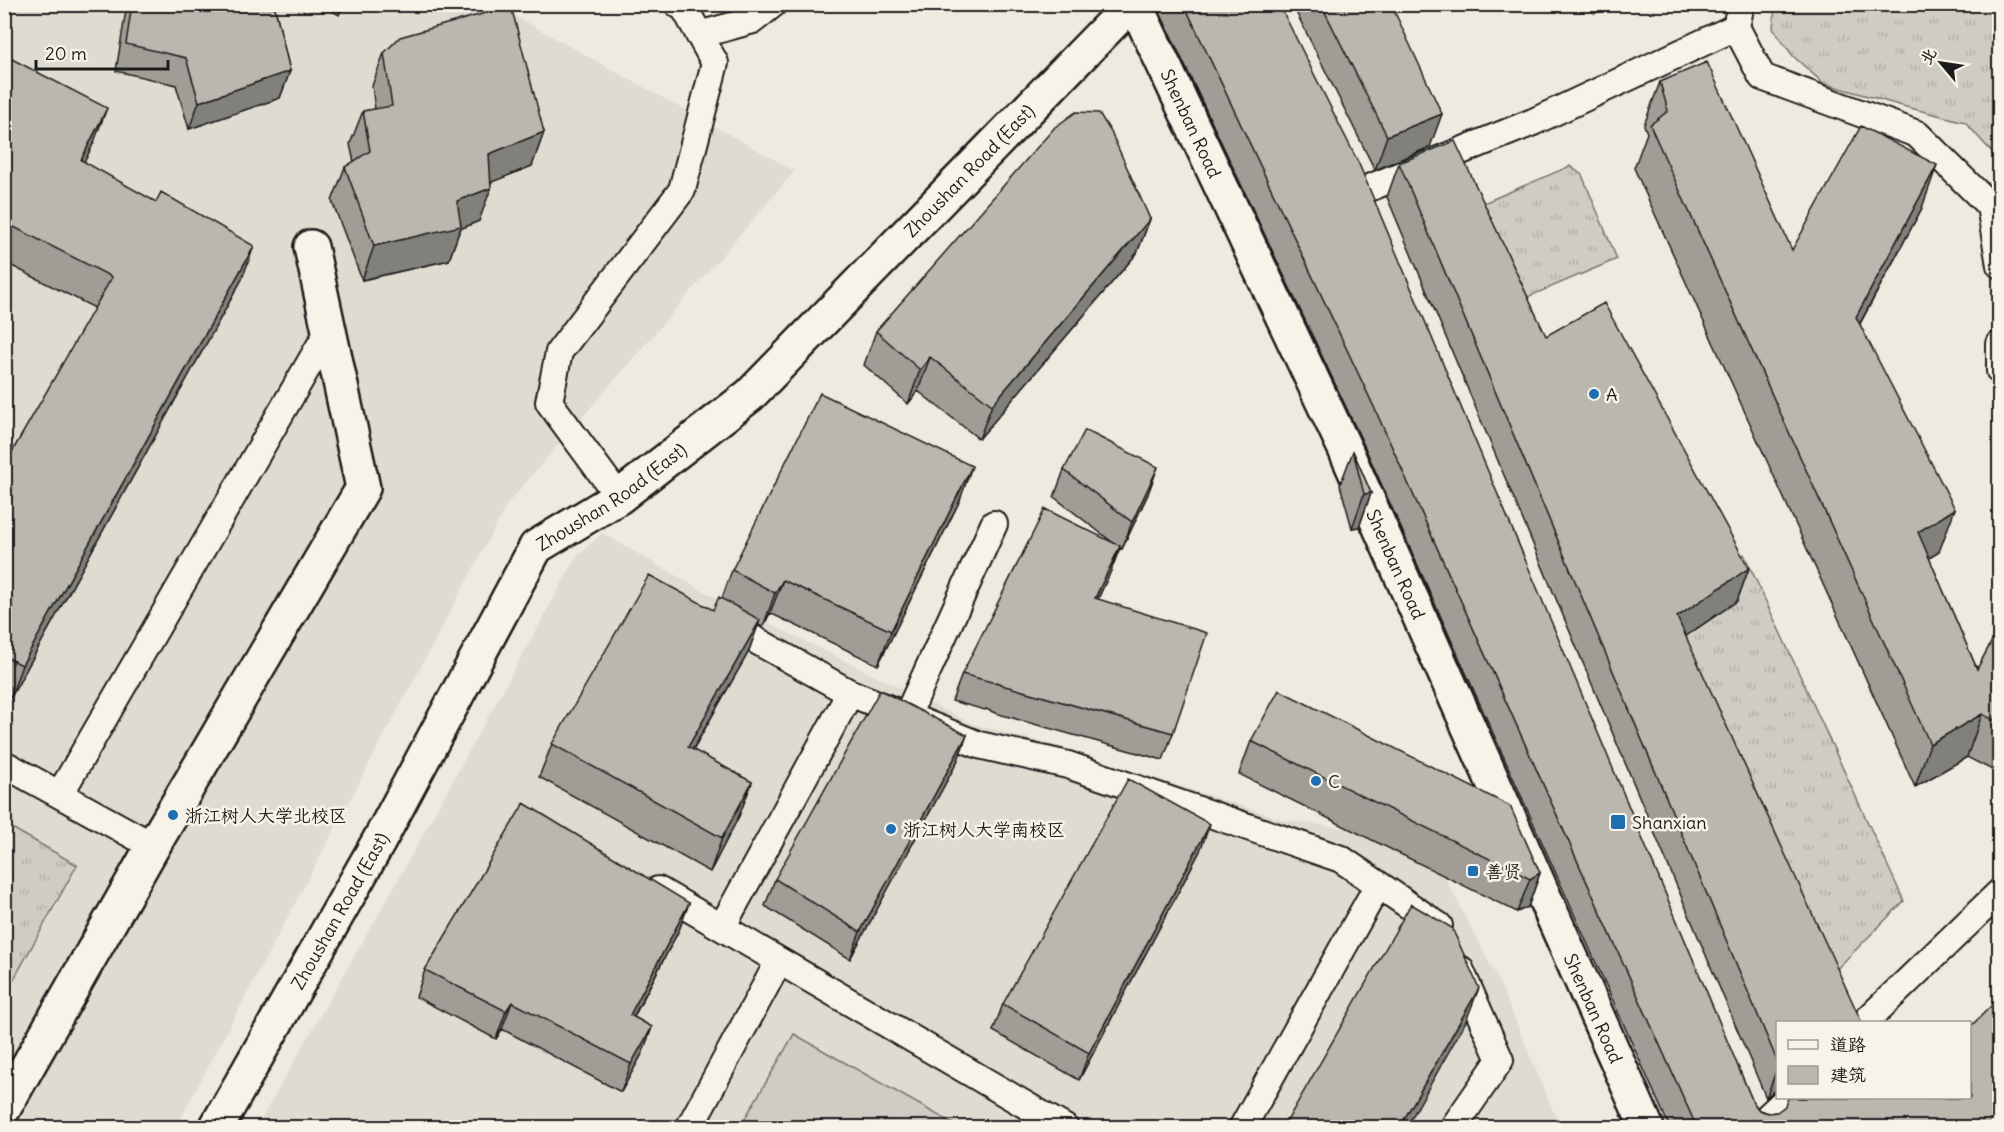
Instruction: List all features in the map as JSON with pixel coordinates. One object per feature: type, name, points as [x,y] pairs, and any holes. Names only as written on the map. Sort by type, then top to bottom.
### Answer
[{"type":"street","name":"Zhoushan Road (East)","points":[[216,1128],[379,841],[536,547],[619,497],[750,395],[1133,4]]},
{"type":"street","name":"Shenban Road","points":[[1133,4],[1345,449],[1647,1128]]},
{"type":"street","points":[[1348,159],[1368,201]]},
{"type":"street","points":[[4,1108],[153,846],[363,488],[311,247]]},
{"type":"street","points":[[1743,1094],[1757,1127]]},
{"type":"lane","points":[[619,497],[549,402],[559,352],[682,190],[715,63],[685,9],[678,4]]},
{"type":"lane","points":[[699,35],[753,20],[773,4]]},
{"type":"lane","points":[[1368,201],[1533,122],[1738,16],[1762,77],[1917,134],[1990,206],[2000,265]]},
{"type":"lane","points":[[60,794],[329,330]]},
{"type":"lane","points":[[2000,344],[2000,371]]},
{"type":"lane","points":[[907,716],[994,525]]},
{"type":"lane","points":[[706,613],[850,693],[907,716],[980,744],[1068,765],[1341,859],[1441,927],[1500,1060],[1453,1128]]},
{"type":"lane","points":[[722,927],[850,693]]},
{"type":"lane","points":[[4,764],[153,846]]},
{"type":"lane","points":[[633,876],[1065,1128]]},
{"type":"lane","points":[[1242,1128],[1378,885]]},
{"type":"lane","points":[[1867,1021],[2000,892]]},
{"type":"lane","points":[[689,1128],[779,961]]},
{"type":"lane","points":[[1757,1127],[1787,1099]]},
{"type":"shaded area","name":"浙江树人大学北校区","points":[[5,5],[495,5],[795,171],[508,503],[176,1127],[5,1128]]},
{"type":"shaded area","name":"浙江树人大学南校区","points":[[602,533],[703,591],[973,724],[1053,745],[1285,820],[1425,839],[1498,979],[1559,1125],[1557,1128],[256,1128],[395,885],[576,558]]},
{"type":"green space","points":[[1775,5],[1999,5],[1999,160],[1965,122],[1823,83],[1793,56],[1773,29]]},
{"type":"green space","points":[[1570,166],[1582,175],[1617,259],[1497,310],[1458,214]]},
{"type":"green space","points":[[1744,554],[1904,901],[1812,994],[1649,599]]},
{"type":"green space","points":[[5,824],[77,865],[5,995]]},
{"type":"green space","points":[[794,1034],[959,1127],[740,1127]]},
{"type":"building","points":[[132,4],[274,4],[290,71],[199,102],[186,58],[126,44]]},
{"type":"building","points":[[1184,4],[1279,4],[1359,164],[1753,1102],[1759,1110],[1768,1113],[1777,1112],[1785,1106],[1788,1099],[1971,1099],[1971,1026],[2000,997],[2000,1128],[1697,1128],[1374,407]]},
{"type":"building","points":[[1321,4],[1391,4],[1442,114],[1387,136]]},
{"type":"building","points":[[511,6],[544,132],[489,154],[491,188],[457,201],[461,226],[374,246],[345,167],[370,151],[363,111],[392,106],[384,53],[400,37]]},
{"type":"building","points":[[4,55],[107,108],[81,160],[156,202],[161,192],[254,246],[22,665],[4,656],[4,466],[112,277],[4,222]]},
{"type":"building","points":[[1707,62],[1792,250],[1861,126],[1937,165],[1856,317],[1955,509],[1918,532],[1977,669],[2000,626],[2000,723],[1982,714],[1930,744],[1650,125],[1668,111],[1660,82]]},
{"type":"building","points":[[1076,112],[1099,113],[1111,132],[1150,219],[992,405],[930,357],[920,370],[876,331],[1055,127]]},
{"type":"building","points":[[1455,141],[1546,336],[1604,303],[1749,568],[1677,617],[1861,1021],[1776,1021],[1776,1058],[1399,163]]},
{"type":"building","points":[[820,393],[972,466],[891,631],[783,580],[775,593],[732,570]]},
{"type":"building","points":[[1085,430],[1158,467],[1132,522],[1064,470]]},
{"type":"building","points":[[1353,451],[1371,493],[1364,494]]},
{"type":"building","points":[[1045,509],[1120,546],[1095,598],[1207,633],[1173,733],[962,674]]},
{"type":"building","points":[[649,575],[713,610],[719,597],[760,620],[688,747],[752,782],[722,838],[552,744]]},
{"type":"building","points":[[880,690],[967,735],[860,932],[775,879]]},
{"type":"building","points":[[1279,690],[1510,806],[1540,873],[1530,879],[1251,741]]},
{"type":"building","points":[[1128,779],[1210,824],[1089,1053],[1003,1004]]},
{"type":"building","points":[[524,803],[689,903],[630,1015],[652,1027],[631,1064],[512,1002],[506,1011],[425,970]]},
{"type":"building","points":[[1411,904],[1452,928],[1479,988],[1399,1128],[1283,1128]]},
{"type":"place","name":"A","points":[[1594,394]]},
{"type":"place","name":"C","points":[[1316,781]]},
{"type":"place","name":"浙江树人大学北校区","points":[[173,815]]},
{"type":"place","name":"Shanxian","points":[[1618,822]]},
{"type":"place","name":"浙江树人大学南校区","points":[[891,829]]},
{"type":"place","name":"善贤","points":[[1473,871]]}]
